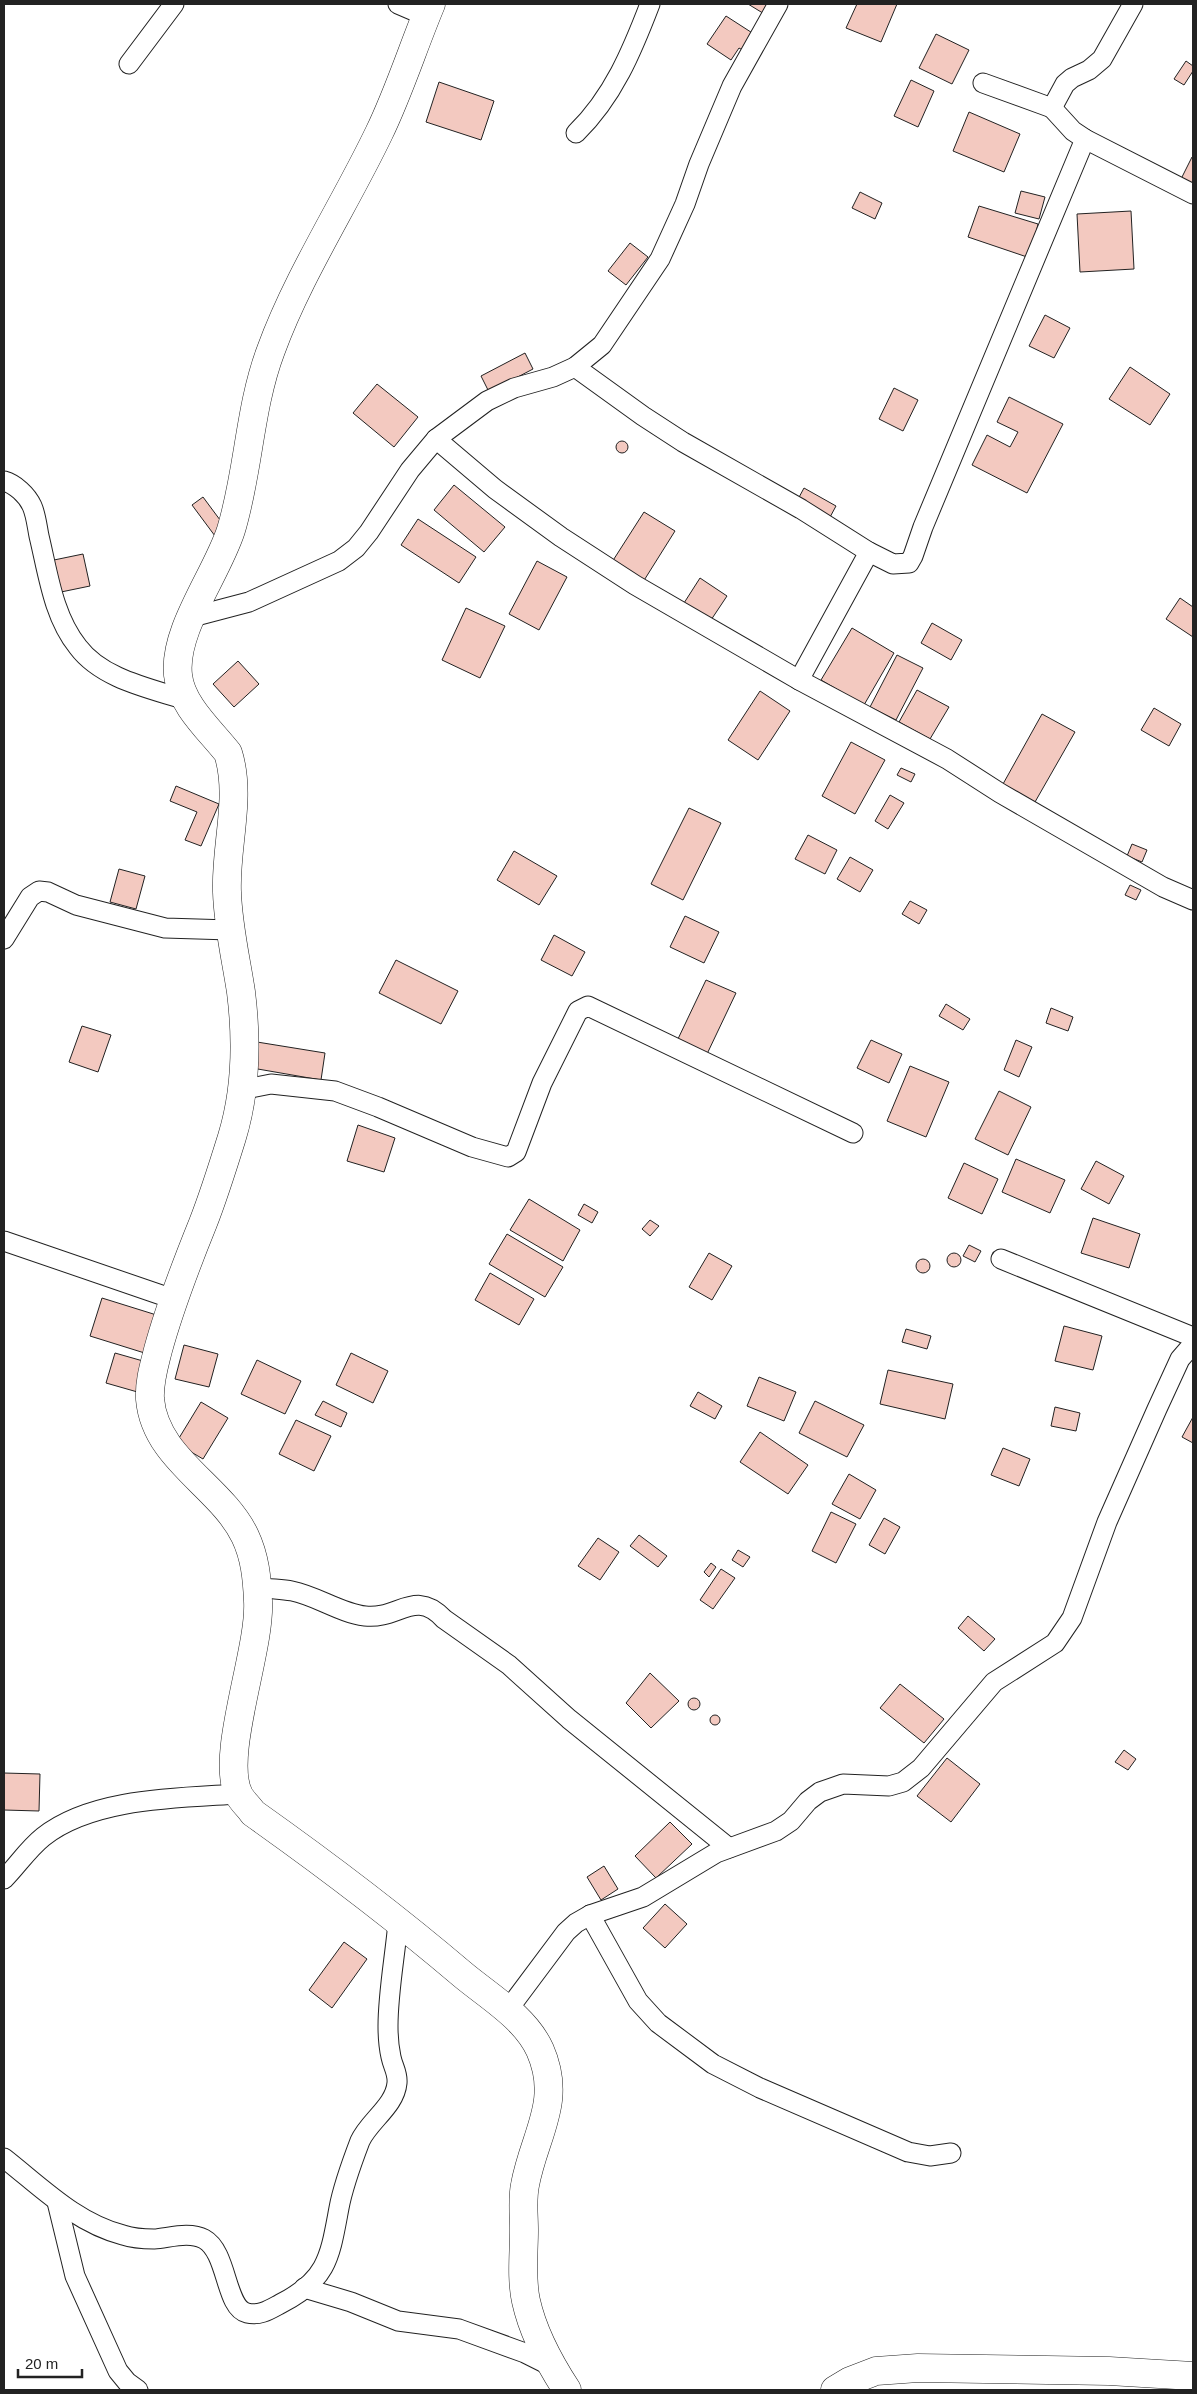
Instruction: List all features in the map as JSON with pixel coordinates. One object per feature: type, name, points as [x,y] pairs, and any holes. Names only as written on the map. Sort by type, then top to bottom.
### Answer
[{"type":"street","points":[[129,64],[174,4]]},
{"type":"street","points":[[398,4],[428,10],[379,132],[299,288],[270,350],[255,409],[240,494],[230,530],[181,642],[178,663],[179,684],[186,700],[228,753],[232,764],[234,791],[226,866],[230,930],[244,1024],[245,1046],[233,1134],[204,1220],[173,1299],[151,1378],[150,1401],[157,1424],[168,1447],[226,1508],[244,1534],[257,1568],[259,1606],[254,1654],[237,1732],[234,1770],[238,1794],[253,1813],[418,1936],[508,2011],[524,2027],[540,2049],[550,2088],[548,2107],[524,2186],[524,2281],[526,2301],[551,2366],[567,2390]]},
{"type":"street","points":[[576,133],[592,117],[617,80],[635,45],[650,4]]},
{"type":"street","points":[[192,617],[249,602],[339,562],[356,548],[369,532],[410,470],[436,439],[487,401],[514,388],[575,367],[602,345],[660,259],[685,204],[699,164],[732,86],[778,4]]},
{"type":"street","points":[[1052,108],[1064,84],[1089,70],[1102,59],[1133,4]]},
{"type":"street","points":[[983,83],[1052,108],[1074,131],[1085,139],[1193,194]]},
{"type":"street","points":[[575,367],[683,442],[801,509],[869,552],[894,564],[906,564],[914,556],[923,527],[1085,139]]},
{"type":"street","points":[[436,439],[495,489],[561,537],[636,584],[799,680],[947,759],[1163,887],[1193,900]]},
{"type":"street","points":[[4,481],[19,489],[32,505],[56,604],[62,620],[78,648],[101,669],[142,686],[186,700]]},
{"type":"street","points":[[799,680],[869,552]]},
{"type":"street","points":[[4,939],[30,896],[39,891],[48,892],[76,905],[165,928],[230,930]]},
{"type":"street","points":[[240,1090],[271,1084],[335,1091],[378,1107],[472,1148],[508,1157],[516,1152],[542,1083],[578,1011],[588,1006],[853,1133]]},
{"type":"street","points":[[4,1241],[173,1299]]},
{"type":"street","points":[[1001,1259],[1193,1337]]},
{"type":"street","points":[[508,2011],[566,1932],[576,1923],[590,1915],[643,1897],[694,1866],[729,1848],[784,1827],[808,1801],[830,1788],[843,1784],[889,1786],[910,1778],[921,1768],[994,1682],[1055,1643],[1072,1618],[1107,1522],[1161,1400],[1180,1359],[1193,1344]]},
{"type":"street","points":[[258,1587],[293,1591],[366,1616],[391,1613],[414,1604],[426,1605],[509,1665],[569,1719],[729,1848]]},
{"type":"street","points":[[4,1879],[42,1838],[64,1823],[91,1812],[139,1803],[238,1794]]},
{"type":"street","points":[[590,1915],[638,2001],[658,2023],[714,2064],[760,2088],[908,2152],[930,2156],[951,2153]]},
{"type":"street","points":[[4,2158],[57,2202],[93,2224],[124,2235],[153,2239],[191,2236],[204,2239],[212,2246],[225,2271],[236,2306],[244,2312],[263,2313],[288,2300],[304,2288],[326,2265],[344,2188],[360,2141],[375,2118],[394,2096],[397,2073],[391,2059],[388,2026],[398,1922]]},
{"type":"street","points":[[57,2202],[75,2276],[118,2371],[127,2382],[138,2390]]},
{"type":"street","points":[[304,2288],[351,2302],[398,2321],[459,2329],[525,2353],[551,2366]]},
{"type":"street","points":[[835,2390],[850,2380],[876,2371],[918,2368],[1110,2371],[1193,2376]]},
{"type":"building","points":[[748,4],[773,4],[766,15]]},
{"type":"building","points":[[857,4],[897,4],[881,42],[846,28]]},
{"type":"building","points":[[726,16],[757,36],[746,52],[739,48],[731,60],[707,44]]},
{"type":"building","points":[[936,34],[969,50],[952,84],[919,68]]},
{"type":"building","points":[[1186,61],[1193,66],[1193,71],[1184,85],[1174,79]]},
{"type":"building","points":[[911,80],[934,91],[918,127],[894,116]]},
{"type":"building","points":[[439,82],[494,101],[481,140],[426,122]]},
{"type":"building","points":[[969,112],[1020,134],[1004,172],[953,151]]},
{"type":"building","points":[[1193,158],[1193,187],[1180,181]]},
{"type":"building","points":[[1021,191],[1045,197],[1039,219],[1015,213]]},
{"type":"building","points":[[860,192],[882,203],[875,219],[852,208]]},
{"type":"building","points":[[979,206],[1038,224],[1030,258],[968,237]]},
{"type":"building","points":[[1131,211],[1134,269],[1080,272],[1077,214]]},
{"type":"building","points":[[630,243],[648,257],[626,285],[608,271]]},
{"type":"building","points":[[1045,315],[1070,328],[1054,358],[1029,346]]},
{"type":"building","points":[[525,353],[533,369],[489,392],[481,376]]},
{"type":"building","points":[[1130,367],[1170,394],[1150,425],[1109,399]]},
{"type":"building","points":[[377,384],[418,417],[394,447],[353,413]]},
{"type":"building","points":[[894,388],[918,400],[903,431],[879,419]]},
{"type":"building","points":[[1009,397],[1063,424],[1027,493],[972,465],[987,435],[1010,447],[1018,432],[997,422]]},
{"type":"building","points":[[620,441],[624,441],[628,447],[624,453],[620,453],[616,449],[616,445]]},
{"type":"building","points":[[454,485],[505,527],[484,552],[434,510]]},
{"type":"building","points":[[804,488],[836,506],[829,519],[797,501]]},
{"type":"building","points":[[203,497],[226,528],[215,536],[192,505]]},
{"type":"building","points":[[644,512],[675,531],[643,582],[612,562]]},
{"type":"building","points":[[418,519],[476,557],[459,583],[401,545]]},
{"type":"building","points":[[83,554],[90,586],[61,592],[54,560]]},
{"type":"building","points":[[537,561],[567,577],[539,630],[509,614]]},
{"type":"building","points":[[700,578],[727,596],[711,620],[684,603]]},
{"type":"building","points":[[1180,598],[1193,607],[1193,637],[1166,619]]},
{"type":"building","points":[[466,608],[505,626],[480,678],[442,660]]},
{"type":"building","points":[[932,623],[962,640],[951,660],[921,643]]},
{"type":"building","points":[[852,628],[894,653],[864,705],[821,680]]},
{"type":"building","points":[[897,655],[923,668],[896,720],[870,707]]},
{"type":"building","points":[[238,661],[259,684],[234,707],[213,684]]},
{"type":"building","points":[[917,690],[949,707],[930,739],[899,722]]},
{"type":"building","points":[[760,691],[790,711],[758,760],[728,740]]},
{"type":"building","points":[[1154,708],[1181,724],[1169,746],[1141,730]]},
{"type":"building","points":[[1042,714],[1075,732],[1035,802],[1003,784]]},
{"type":"building","points":[[851,742],[885,760],[855,814],[822,796]]},
{"type":"building","points":[[901,768],[915,774],[911,782],[897,775]]},
{"type":"building","points":[[176,786],[219,804],[201,846],[185,840],[197,812],[170,801]]},
{"type":"building","points":[[890,795],[904,803],[888,829],[875,821]]},
{"type":"building","points":[[689,808],[721,823],[683,900],[651,884]]},
{"type":"building","points":[[808,835],[837,850],[825,874],[795,859]]},
{"type":"building","points":[[1132,844],[1147,850],[1142,862],[1127,856]]},
{"type":"building","points":[[514,851],[557,876],[539,905],[497,880]]},
{"type":"building","points":[[850,857],[873,870],[860,892],[837,879]]},
{"type":"building","points":[[119,869],[145,876],[136,909],[110,902]]},
{"type":"building","points":[[1130,885],[1141,890],[1136,900],[1125,895]]},
{"type":"building","points":[[910,901],[927,910],[919,924],[902,914]]},
{"type":"building","points":[[685,916],[719,932],[704,963],[670,947]]},
{"type":"building","points":[[554,935],[585,952],[572,976],[541,960]]},
{"type":"building","points":[[396,960],[458,991],[441,1024],[379,993]]},
{"type":"building","points":[[706,980],[736,993],[707,1054],[677,1041]]},
{"type":"building","points":[[946,1004],[970,1019],[963,1030],[939,1016]]},
{"type":"building","points":[[1051,1008],[1073,1017],[1068,1031],[1046,1023]]},
{"type":"building","points":[[82,1026],[111,1035],[98,1072],[69,1062]]},
{"type":"building","points":[[871,1040],[902,1054],[889,1083],[857,1068]]},
{"type":"building","points":[[1016,1040],[1032,1047],[1019,1077],[1004,1070]]},
{"type":"building","points":[[257,1042],[325,1053],[321,1080],[252,1068]]},
{"type":"building","points":[[910,1066],[949,1082],[926,1137],[887,1121]]},
{"type":"building","points":[[999,1091],[1031,1107],[1008,1155],[975,1139]]},
{"type":"building","points":[[358,1125],[395,1138],[384,1172],[347,1161]]},
{"type":"building","points":[[1016,1159],[1065,1180],[1050,1213],[1002,1192]]},
{"type":"building","points":[[1096,1161],[1124,1176],[1109,1204],[1081,1189]]},
{"type":"building","points":[[964,1163],[998,1179],[982,1214],[948,1198]]},
{"type":"building","points":[[529,1199],[580,1230],[563,1261],[510,1230]]},
{"type":"building","points":[[584,1204],[598,1212],[592,1223],[578,1215]]},
{"type":"building","points":[[1093,1218],[1140,1234],[1129,1268],[1081,1253]]},
{"type":"building","points":[[650,1220],[659,1226],[650,1236],[642,1229]]},
{"type":"building","points":[[507,1234],[563,1267],[545,1297],[489,1264]]},
{"type":"building","points":[[969,1245],[981,1251],[975,1262],[963,1256]]},
{"type":"building","points":[[709,1253],[732,1266],[712,1300],[689,1287]]},
{"type":"building","points":[[954,1253],[959,1255],[961,1260],[959,1265],[954,1267],[949,1265],[947,1260],[949,1255]]},
{"type":"building","points":[[923,1259],[928,1261],[930,1266],[928,1271],[923,1273],[918,1271],[916,1266],[918,1261]]},
{"type":"building","points":[[490,1273],[534,1299],[519,1325],[475,1300]]},
{"type":"building","points":[[102,1298],[163,1317],[151,1355],[90,1336]]},
{"type":"building","points":[[1064,1326],[1102,1336],[1093,1370],[1055,1361]]},
{"type":"building","points":[[906,1329],[931,1336],[927,1349],[902,1342]]},
{"type":"building","points":[[184,1345],[218,1354],[209,1387],[175,1379]]},
{"type":"building","points":[[115,1353],[150,1363],[141,1393],[106,1383]]},
{"type":"building","points":[[351,1353],[388,1371],[373,1403],[336,1385]]},
{"type":"building","points":[[257,1360],[301,1381],[285,1414],[241,1394]]},
{"type":"building","points":[[888,1370],[953,1384],[945,1419],[880,1404]]},
{"type":"building","points":[[759,1377],[796,1392],[784,1421],[747,1406]]},
{"type":"building","points":[[698,1392],[722,1406],[715,1419],[690,1406]]},
{"type":"building","points":[[323,1401],[347,1413],[341,1427],[315,1415]]},
{"type":"building","points":[[815,1401],[864,1425],[847,1457],[799,1433]]},
{"type":"building","points":[[201,1402],[228,1418],[203,1459],[176,1443]]},
{"type":"building","points":[[1055,1407],[1080,1413],[1076,1431],[1051,1426]]},
{"type":"building","points":[[1193,1417],[1193,1443],[1182,1437]]},
{"type":"building","points":[[296,1420],[331,1436],[314,1471],[279,1454]]},
{"type":"building","points":[[760,1432],[808,1465],[788,1494],[740,1462]]},
{"type":"building","points":[[1003,1448],[1030,1459],[1019,1486],[991,1475]]},
{"type":"building","points":[[849,1474],[876,1490],[860,1519],[832,1504]]},
{"type":"building","points":[[831,1512],[856,1524],[836,1563],[812,1551]]},
{"type":"building","points":[[884,1518],[900,1527],[885,1554],[869,1545]]},
{"type":"building","points":[[639,1535],[667,1556],[658,1567],[630,1546]]},
{"type":"building","points":[[598,1538],[619,1552],[600,1580],[578,1566]]},
{"type":"building","points":[[738,1550],[750,1557],[743,1567],[732,1560]]},
{"type":"building","points":[[711,1563],[716,1567],[709,1577],[704,1572]]},
{"type":"building","points":[[721,1569],[735,1578],[713,1609],[700,1600]]},
{"type":"building","points":[[968,1616],[995,1639],[984,1651],[958,1628]]},
{"type":"building","points":[[650,1673],[679,1701],[651,1728],[626,1703]]},
{"type":"building","points":[[900,1684],[944,1719],[924,1743],[880,1708]]},
{"type":"building","points":[[692,1698],[696,1698],[700,1704],[696,1710],[692,1710],[688,1706],[688,1702]]},
{"type":"building","points":[[715,1715],[720,1720],[715,1725],[710,1720]]},
{"type":"building","points":[[1124,1750],[1136,1759],[1128,1770],[1115,1762]]},
{"type":"building","points":[[947,1758],[980,1784],[951,1822],[917,1796]]},
{"type":"building","points":[[4,1773],[40,1774],[39,1811],[4,1810]]},
{"type":"building","points":[[670,1822],[692,1844],[656,1878],[635,1856]]},
{"type":"building","points":[[604,1866],[618,1889],[601,1900],[587,1877]]},
{"type":"building","points":[[665,1904],[687,1924],[665,1948],[643,1928]]},
{"type":"building","points":[[344,1942],[367,1959],[332,2008],[309,1990]]}]
